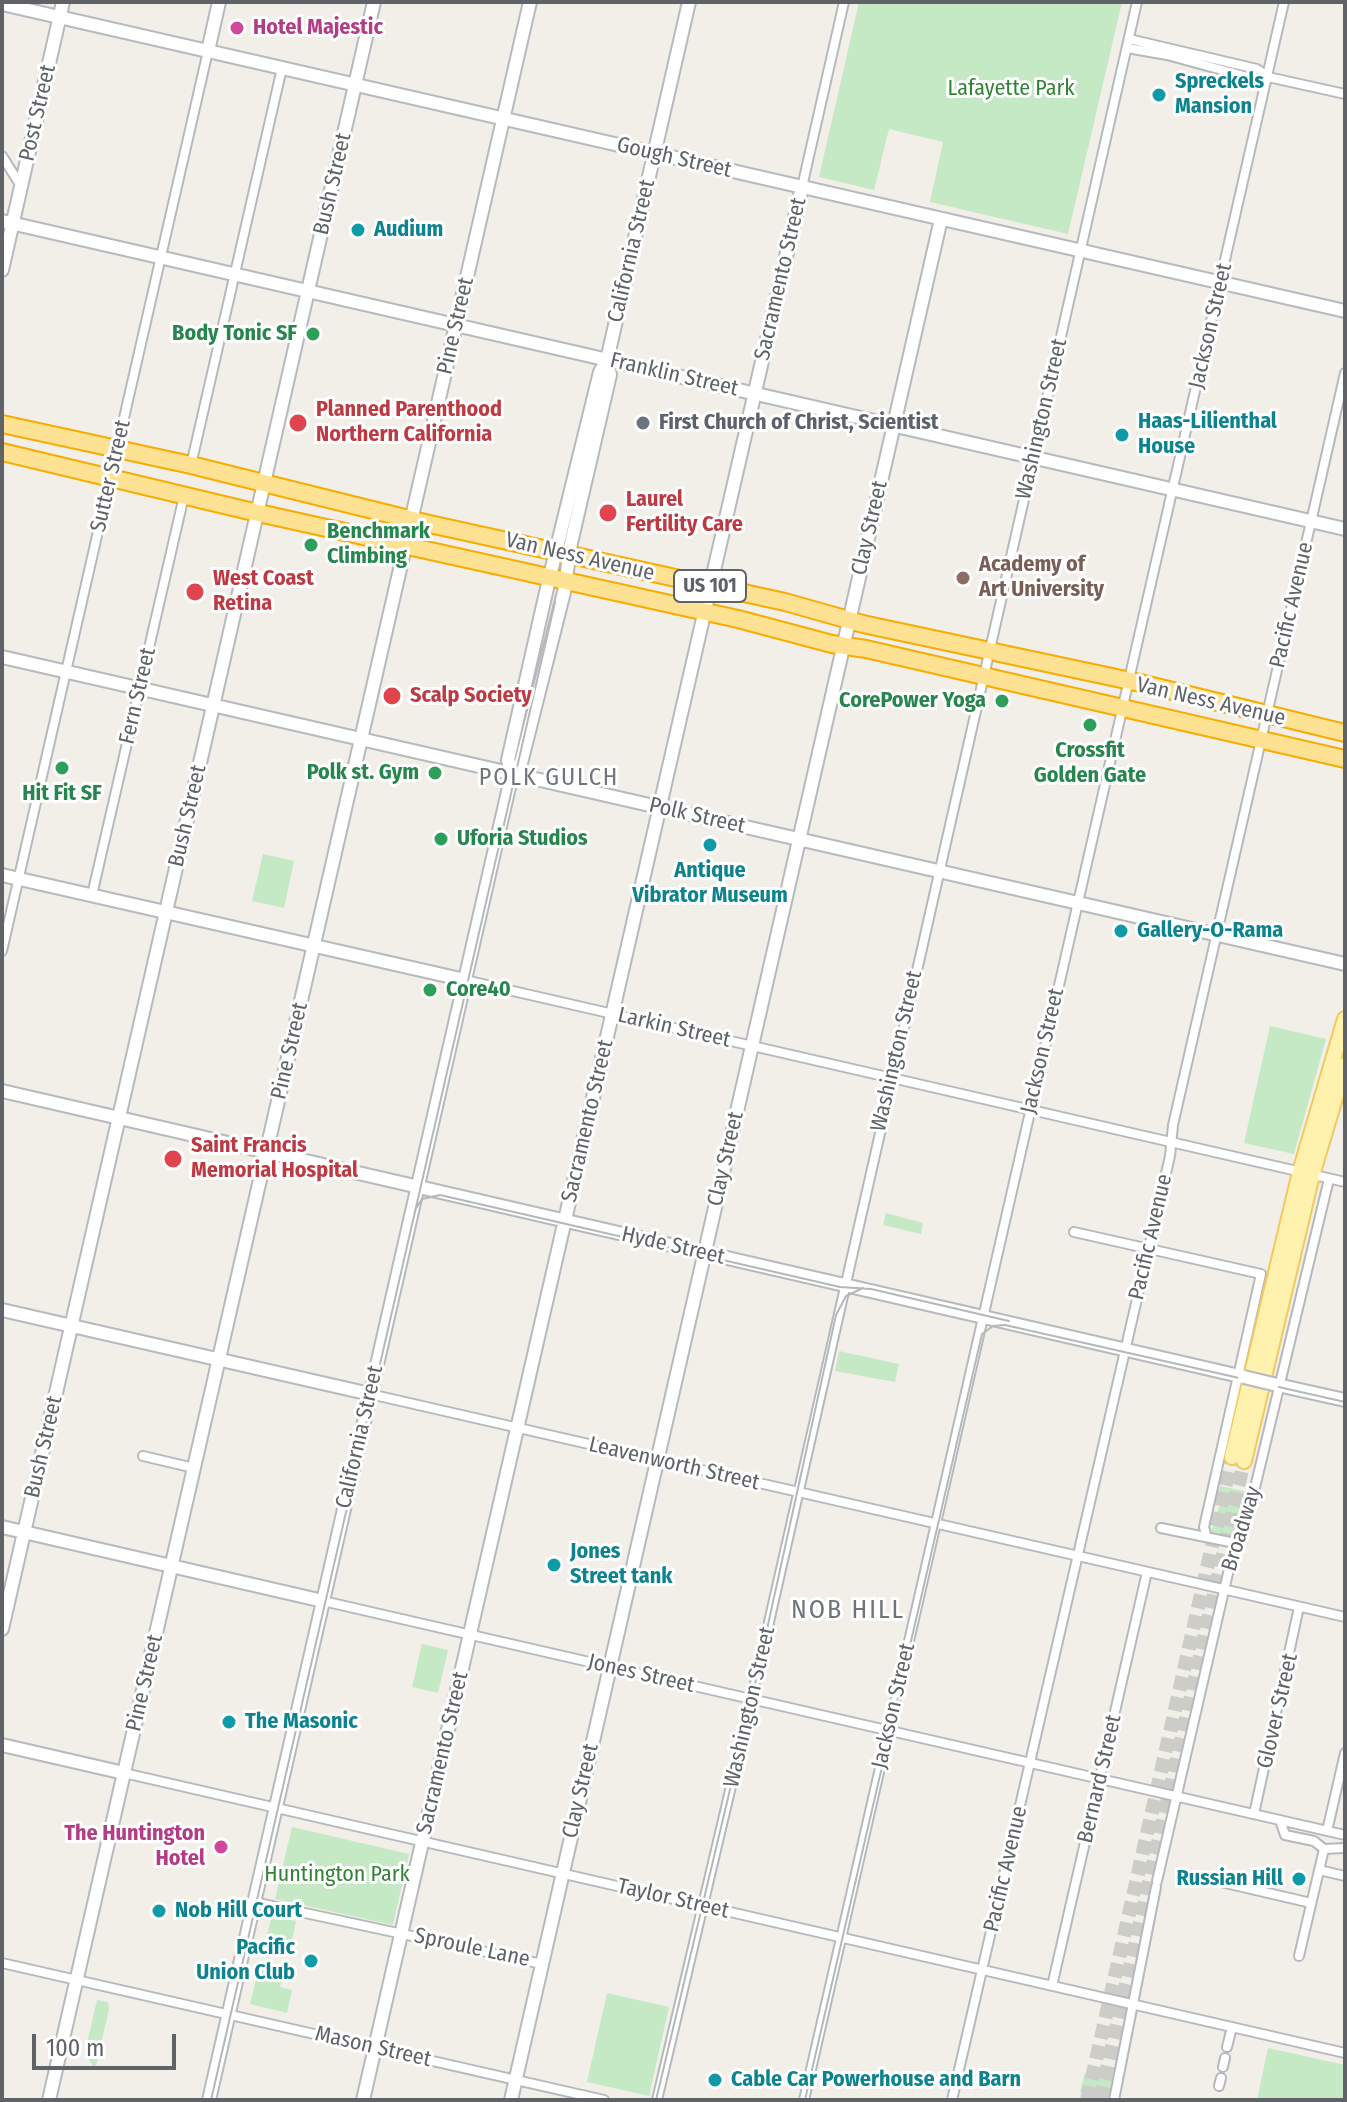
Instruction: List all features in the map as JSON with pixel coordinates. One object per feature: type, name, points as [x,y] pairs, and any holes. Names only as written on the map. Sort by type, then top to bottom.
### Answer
[{"type":"highway","name":"Van Ness Avenue","points":[[2,424],[191,465],[412,519],[1345,733]]},
{"type":"highway","name":"Van Ness Avenue","points":[[2,452],[1345,759]]},
{"type":"main road","name":"Broadway","points":[[1238,1459],[1345,1019]]},
{"type":"main road","name":"Broadway","points":[[1306,1173],[1345,1065]]},
{"type":"street","name":"Post Street","points":[[2,270],[7,223],[21,186],[63,2]]},
{"type":"street","name":"Sutter Street","points":[[2,951],[219,2]]},
{"type":"street","name":"Bush Street","points":[[2,1629],[374,2]]},
{"type":"street","name":"Pine Street","points":[[49,2100],[530,2]]},
{"type":"street","name":"California Street","points":[[209,2100],[512,774],[521,763],[563,553],[610,375],[607,360],[689,2]]},
{"type":"street","name":"Sacramento Street","points":[[363,2100],[844,2]]},
{"type":"street","name":"Washington Street","points":[[657,2100],[752,1699],[1137,2]]},
{"type":"street","name":"Jackson Street","points":[[804,2100],[1284,2]]},
{"type":"street","name":"Gough Street","points":[[2,4],[1345,311]]},
{"type":"street","points":[[1128,44],[1255,79],[1268,77],[1345,94]]},
{"type":"street","points":[[191,465],[282,68]]},
{"type":"street","points":[[2,156],[21,186]]},
{"type":"street","name":"Clay Street","points":[[511,2100],[941,219]]},
{"type":"street","name":"Franklin Street","points":[[7,223],[1345,529]]},
{"type":"street","name":"Pacific Avenue","points":[[952,2100],[1149,1247],[1345,373]]},
{"type":"street","name":"Fern Street","points":[[92,895],[184,496]]},
{"type":"street","name":"Polk Street","points":[[2,657],[1345,964]]},
{"type":"street","name":"Larkin Street","points":[[2,875],[1345,1182]]},
{"type":"street","name":"Hyde Street","points":[[2,1091],[1345,1400]]},
{"type":"street","name":"Broadway","points":[[1114,2100],[1156,1884],[1224,1590],[1235,1543],[1252,1500],[1277,1385],[1329,1179]]},
{"type":"street","points":[[1074,1232],[1149,1247]]},
{"type":"street","name":"Broadway","points":[[1149,1247],[1261,1274],[1241,1377],[1204,1527],[1206,1534]]},
{"type":"street","name":"Leavenworth Street","points":[[2,1310],[1345,1617]]},
{"type":"street","points":[[143,1456],[194,1468]]},
{"type":"street","name":"Jones Street","points":[[2,1527],[1345,1835]]},
{"type":"street","points":[[1161,1528],[1206,1534],[1235,1543]]},
{"type":"street","name":"Bernard Street","points":[[1052,1986],[1147,1572]]},
{"type":"street","name":"Glover Street","points":[[1254,1814],[1299,1607]]},
{"type":"street","name":"Taylor Street","points":[[2,1745],[1345,2053]]},
{"type":"street","points":[[1327,1831],[1345,1753]]},
{"type":"street","name":"Jones Street","points":[[1280,1820],[1285,1835],[1314,1841],[1324,1849],[1345,1848]]},
{"type":"street","points":[[1299,1956],[1324,1849]]},
{"type":"street","points":[[1319,1870],[1345,1876]]},
{"type":"street","points":[[1204,1878],[1311,1903]]},
{"type":"street","name":"Sproule Lane","points":[[254,1902],[542,1964]]},
{"type":"street","name":"Mason Street","points":[[2,1963],[604,2100]]},
{"type":"street","points":[[1227,2047],[1232,2027]]},
{"type":"green space","name":"Lafayette Park","points":[[859,2],[1122,2],[1068,234],[930,202],[943,142],[889,129],[874,190],[819,177]]},
{"type":"green space","points":[[263,854],[294,861],[284,908],[252,901]]},
{"type":"green space","points":[[1270,1026],[1326,1039],[1294,1154],[1244,1143]]},
{"type":"green space","points":[[886,1213],[923,1223],[921,1234],[883,1225]]},
{"type":"green space","points":[[839,1351],[899,1364],[895,1382],[835,1371]]},
{"type":"green space","points":[[1220,1486],[1248,1492],[1236,1537],[1211,1532],[1223,1495],[1218,1492]]},
{"type":"green space","points":[[422,1644],[448,1650],[438,1693],[412,1687]]},
{"type":"green space","name":"Huntington Park","points":[[292,1827],[409,1854],[393,1925],[275,1899]]},
{"type":"green space","points":[[272,1915],[296,1921],[289,1953],[280,1950],[278,1957],[262,1954]]},
{"type":"green space","points":[[259,1967],[283,1976],[280,1987],[292,1990],[287,2013],[250,2004]]},
{"type":"green space","points":[[607,1993],[669,2007],[649,2096],[587,2082]]},
{"type":"green space","points":[[97,2000],[108,2002],[109,2009],[95,2070],[85,2052]]},
{"type":"green space","points":[[1268,2048],[1345,2065],[1345,2100],[1257,2100]]},
{"type":"green space","points":[[1085,2073],[1113,2080],[1109,2098],[1080,2092]]},
{"type":"tunnel","points":[[1087,2100],[1232,1457]]},
{"type":"tunnel","points":[[1100,2100],[1244,1461]]},
{"type":"tram line","points":[[211,2100],[555,602]]},
{"type":"tram line","points":[[415,1210],[422,1199],[440,1195],[840,1287],[871,1289],[1009,1321]]},
{"type":"tram line","points":[[656,2100],[753,1693],[836,1315],[846,1296],[863,1288]]},
{"type":"tram line","points":[[805,2100],[982,1334],[993,1326],[1005,1325],[1345,1402]]},
{"type":"place","name":"Hotel Majestic","points":[[237,28]]},
{"type":"place","name":"Spreckels Mansion","points":[[1159,95]]},
{"type":"place","name":"Audium","points":[[358,230]]},
{"type":"place","name":"Body Tonic SF","points":[[313,334]]},
{"type":"place","name":"Planned Parenthood Northern California","points":[[298,423]]},
{"type":"place","name":"First Church of Christ, Scientist","points":[[643,423]]},
{"type":"place","name":"Haas-Lilienthal House","points":[[1122,435]]},
{"type":"place","name":"Laurel Fertility Care","points":[[608,513]]},
{"type":"place","name":"Benchmark Climbing","points":[[311,545]]},
{"type":"place","name":"Academy of Art University","points":[[963,578]]},
{"type":"place","name":"West Coast Retina","points":[[195,592]]},
{"type":"place","name":"Scalp Society","points":[[392,696]]},
{"type":"place","name":"CorePower Yoga","points":[[1002,701]]},
{"type":"place","name":"Crossfit Golden Gate","points":[[1090,725]]},
{"type":"place","name":"Hit Fit SF","points":[[62,768]]},
{"type":"place","name":"Polk st. Gym","points":[[435,773]]},
{"type":"place","name":"Uforia Studios","points":[[441,839]]},
{"type":"place","name":"Antique Vibrator Museum","points":[[710,845]]},
{"type":"place","name":"Gallery-O-Rama","points":[[1121,931]]},
{"type":"place","name":"Core40","points":[[430,990]]},
{"type":"place","name":"Saint Francis Memorial Hospital","points":[[173,1159]]},
{"type":"place","name":"Jones Street tank","points":[[554,1565]]},
{"type":"place","name":"The Masonic","points":[[229,1722]]},
{"type":"place","name":"The Huntington Hotel","points":[[221,1847]]},
{"type":"place","name":"Russian Hill","points":[[1299,1879]]},
{"type":"place","name":"Nob Hill Court","points":[[159,1911]]},
{"type":"place","name":"Pacific Union Club","points":[[311,1961]]},
{"type":"place","name":"Cable Car Powerhouse and Barn","points":[[715,2080]]},
{"type":"district","name":"POLK GULCH","points":[[549,778]]},
{"type":"district","name":"NOB HILL","points":[[848,1611]]}]
